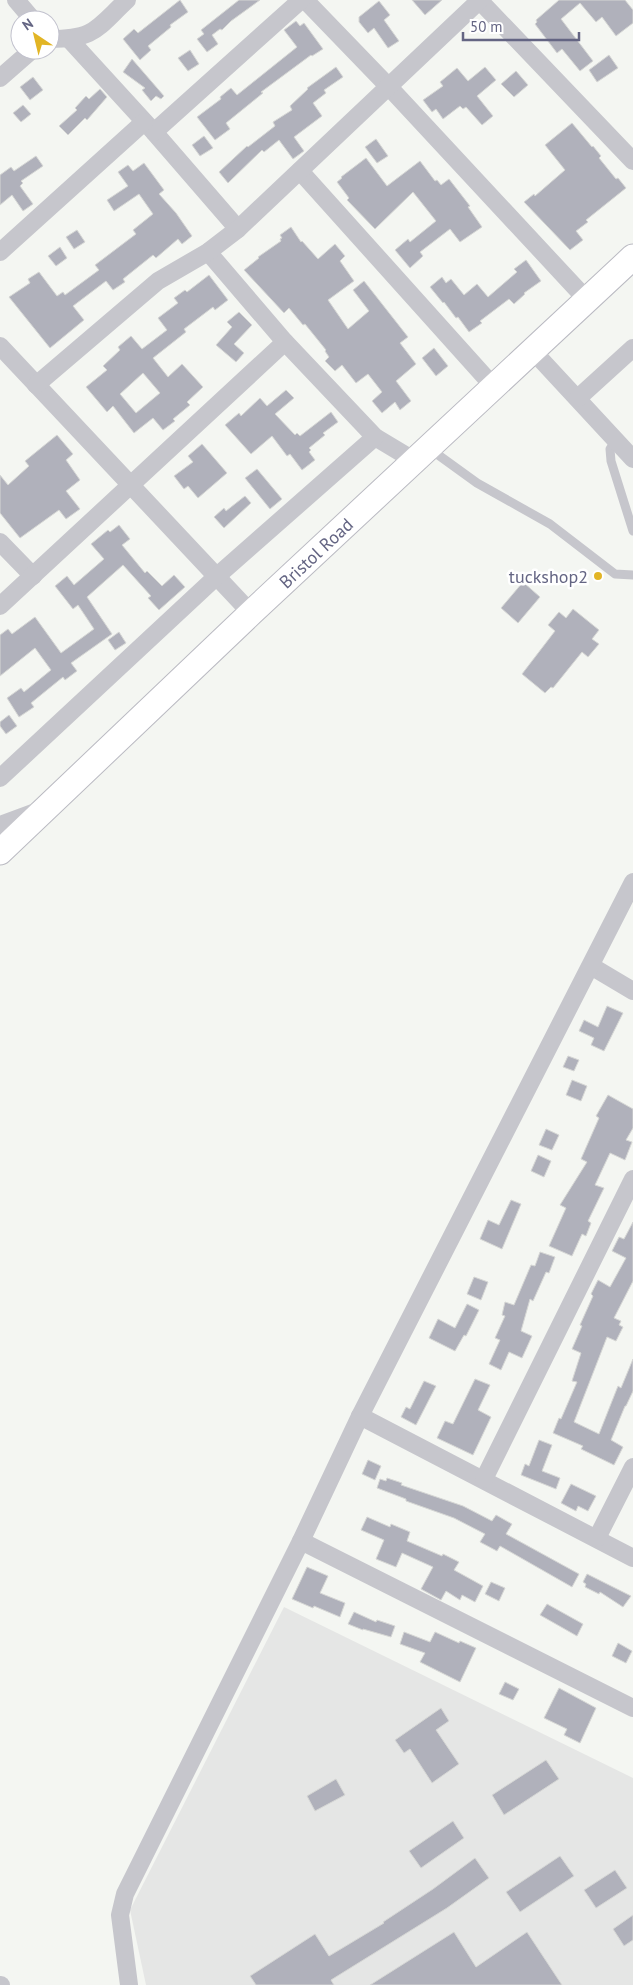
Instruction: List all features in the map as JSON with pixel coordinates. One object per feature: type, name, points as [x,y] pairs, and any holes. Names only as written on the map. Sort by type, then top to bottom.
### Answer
[{"type":"street","points":[[16,0],[24,10]]},
{"type":"street","points":[[60,39],[92,33],[127,0]]},
{"type":"street","points":[[0,252],[303,0],[389,87],[587,300]]},
{"type":"street","points":[[36,385],[158,281],[208,252],[238,229],[479,0],[633,161]]},
{"type":"street","points":[[68,39],[149,127],[238,229]]},
{"type":"street","points":[[0,78],[21,60]]},
{"type":"street","points":[[300,171],[494,387]]},
{"type":"street","points":[[208,252],[285,342],[375,437],[422,455]]},
{"type":"street","name":"Bristol Road","points":[[0,852],[251,613],[633,257]]},
{"type":"street","points":[[0,606],[285,342]]},
{"type":"street","points":[[0,346],[251,613]]},
{"type":"street","points":[[578,398],[633,348]]},
{"type":"street","points":[[533,351],[633,459]]},
{"type":"street","points":[[0,778],[216,577],[375,437]]},
{"type":"street","points":[[0,542],[33,576]]},
{"type":"street","points":[[0,825],[46,808]]},
{"type":"street","points":[[129,1985],[120,1915],[122,1899],[301,1541],[360,1416],[633,882]]},
{"type":"street","points":[[591,966],[633,991]]},
{"type":"street","points":[[484,1479],[633,1179]]},
{"type":"street","points":[[360,1416],[633,1558]]},
{"type":"street","points":[[597,1538],[633,1467]]},
{"type":"street","points":[[301,1541],[633,1708]]},
{"type":"lane","points":[[616,440],[610,449],[610,461],[633,531]]},
{"type":"lane","points":[[422,455],[550,524],[615,574],[633,575]]},
{"type":"shaded area","points":[[284,1607],[633,1778],[633,1985],[146,1985],[130,1910]]},
{"type":"building","points":[[180,0],[188,12],[170,25],[171,27],[148,46],[151,50],[140,60],[123,39],[134,29],[138,33]]},
{"type":"building","points":[[239,0],[260,0],[222,30],[220,29],[212,35],[218,44],[207,52],[197,39],[204,34],[201,30]]},
{"type":"building","points":[[412,0],[442,0],[425,15]]},
{"type":"building","points":[[559,0],[625,0],[633,10],[633,23],[616,36],[602,17],[596,22],[580,3],[561,19],[593,61],[580,71],[562,49],[557,53],[535,24],[536,20]]},
{"type":"building","points":[[379,1],[390,15],[384,20],[399,41],[388,48],[374,28],[368,33],[359,22],[359,17]]},
{"type":"building","points":[[296,21],[300,26],[304,23],[323,49],[311,55],[261,92],[263,93],[226,123],[230,129],[215,140],[197,117],[221,99],[220,97],[231,88],[237,95],[297,47],[284,30]]},
{"type":"building","points":[[190,50],[199,64],[188,71],[178,58]]},
{"type":"building","points":[[609,55],[618,68],[597,82],[589,70]]},
{"type":"building","points":[[132,59],[164,96],[161,99],[156,96],[151,101],[142,90],[145,88],[123,72]]},
{"type":"building","points":[[336,67],[343,77],[324,90],[326,93],[313,103],[322,116],[294,137],[304,151],[293,159],[279,140],[264,152],[262,150],[228,183],[219,172],[247,146],[275,126],[273,122],[292,110],[290,106],[307,88]]},
{"type":"building","points":[[485,67],[496,80],[477,96],[493,116],[482,125],[466,107],[463,109],[460,106],[443,119],[436,109],[432,112],[423,100],[443,86],[440,82],[457,68],[468,81]]},
{"type":"building","points":[[516,71],[528,85],[514,97],[501,84]]},
{"type":"building","points":[[33,77],[43,90],[30,100],[20,87]]},
{"type":"building","points":[[100,89],[107,97],[87,120],[85,118],[68,135],[59,126],[77,110],[75,108],[86,96],[89,99]]},
{"type":"building","points":[[23,105],[31,114],[21,122],[13,113]]},
{"type":"building","points":[[572,123],[601,156],[599,158],[616,179],[618,178],[626,188],[586,220],[588,222],[576,231],[583,240],[570,250],[524,202],[534,194],[535,196],[565,170],[545,145]]},
{"type":"building","points":[[204,136],[213,148],[200,156],[192,145]]},
{"type":"building","points":[[376,139],[388,156],[377,163],[365,147]]},
{"type":"building","points":[[36,156],[43,166],[21,181],[23,183],[20,186],[33,204],[23,211],[12,195],[0,205],[0,175],[11,167],[14,171]]},
{"type":"building","points":[[366,158],[387,186],[420,161],[435,181],[437,180],[441,185],[449,179],[470,206],[468,207],[482,227],[460,242],[450,229],[420,252],[423,256],[410,268],[395,250],[408,239],[410,242],[436,221],[413,192],[375,229],[347,200],[349,198],[337,182]]},
{"type":"building","points":[[144,163],[164,190],[159,194],[176,213],[192,236],[182,244],[178,239],[156,258],[153,255],[123,279],[125,282],[113,290],[106,281],[73,306],[84,320],[50,348],[9,297],[30,283],[28,279],[39,272],[57,296],[63,292],[65,295],[99,270],[95,265],[136,234],[133,230],[153,214],[139,194],[114,211],[107,200],[128,186],[118,172],[128,165],[133,171]]},
{"type":"building","points":[[291,227],[301,242],[318,259],[335,244],[345,256],[340,261],[354,281],[328,300],[348,329],[369,311],[353,290],[364,281],[408,337],[400,343],[416,364],[396,381],[411,401],[400,410],[395,402],[382,413],[372,401],[382,392],[368,374],[356,383],[342,365],[335,371],[325,361],[329,357],[326,350],[305,324],[303,325],[289,308],[284,313],[244,270],[258,257],[281,241],[280,235]]},
{"type":"building","points":[[77,230],[85,242],[74,249],[66,237]]},
{"type":"building","points":[[60,247],[67,258],[56,266],[48,256]]},
{"type":"building","points":[[526,260],[541,281],[524,293],[514,304],[509,299],[469,332],[458,317],[456,318],[430,287],[442,277],[446,283],[451,279],[464,295],[477,284],[488,297],[517,272],[514,269]]},
{"type":"building","points":[[209,275],[228,300],[215,310],[213,307],[184,329],[186,332],[153,358],[168,377],[182,364],[203,387],[187,402],[190,405],[173,419],[175,421],[163,430],[153,418],[134,433],[113,406],[107,412],[86,387],[107,370],[103,366],[120,350],[118,347],[131,336],[142,349],[167,330],[158,318],[178,303],[174,298],[185,290],[187,292]],"holes":[[[143,373],[160,393],[136,413],[120,394]]]},
{"type":"building","points":[[239,312],[252,325],[234,344],[244,353],[236,362],[216,345],[232,327],[227,322]]},
{"type":"building","points":[[434,348],[448,366],[436,376],[422,358]]},
{"type":"building","points":[[286,390],[294,398],[275,414],[295,435],[297,433],[300,436],[331,412],[338,422],[323,433],[325,435],[309,448],[311,450],[309,452],[315,460],[302,470],[290,454],[287,456],[272,436],[251,454],[225,425],[239,413],[241,416],[260,398],[267,406]]},
{"type":"building","points":[[57,435],[73,454],[66,460],[80,480],[66,491],[80,509],[66,519],[59,510],[20,538],[0,513],[0,475],[8,485],[29,466],[25,461]]},
{"type":"building","points":[[202,444],[227,473],[198,498],[188,486],[184,489],[174,476],[193,462],[188,456]]},
{"type":"building","points":[[257,469],[282,499],[270,509],[245,478]]},
{"type":"building","points":[[245,496],[251,503],[224,528],[214,517],[224,508],[226,511]]},
{"type":"building","points":[[119,525],[130,539],[122,545],[145,573],[147,571],[162,586],[174,575],[185,587],[159,610],[148,598],[151,596],[123,565],[87,597],[112,634],[71,663],[77,671],[65,680],[63,677],[31,703],[34,707],[19,717],[7,698],[21,688],[24,692],[51,670],[35,648],[0,676],[0,635],[8,629],[12,634],[35,617],[61,653],[94,629],[78,605],[73,609],[55,586],[67,576],[74,585],[104,559],[91,544],[108,530],[110,532]]},
{"type":"building","points":[[523,582],[540,597],[518,623],[501,608]]},
{"type":"building","points":[[573,609],[599,630],[592,639],[599,644],[588,657],[582,652],[553,688],[551,687],[545,693],[522,674],[555,631],[548,625],[559,612],[566,618]]},
{"type":"building","points":[[119,632],[126,643],[115,650],[108,640]]},
{"type":"building","points":[[9,715],[17,726],[6,734],[0,726],[0,722]]},
{"type":"building","points":[[607,1006],[623,1013],[604,1051],[591,1045],[594,1038],[579,1031],[584,1020],[598,1027]]},
{"type":"building","points":[[568,1056],[579,1060],[574,1071],[563,1067]]},
{"type":"building","points":[[572,1080],[587,1086],[581,1101],[566,1095]]},
{"type":"building","points":[[608,1095],[633,1109],[633,1128],[626,1140],[632,1142],[625,1160],[610,1153],[595,1185],[604,1188],[588,1221],[591,1223],[586,1236],[582,1234],[572,1256],[549,1246],[566,1208],[560,1205],[587,1162],[581,1159],[599,1118],[596,1116]]},
{"type":"building","points":[[546,1129],[559,1135],[552,1150],[539,1145]]},
{"type":"building","points":[[538,1155],[551,1161],[544,1177],[531,1171]]},
{"type":"building","points":[[511,1200],[521,1204],[502,1249],[480,1239],[488,1220],[499,1225]]},
{"type":"building","points":[[633,1222],[633,1281],[614,1318],[621,1321],[619,1325],[623,1327],[616,1341],[607,1337],[574,1422],[599,1434],[618,1386],[621,1388],[633,1359],[633,1391],[611,1440],[623,1447],[614,1465],[581,1449],[583,1446],[553,1433],[577,1382],[572,1381],[581,1353],[572,1349],[593,1296],[591,1294],[598,1280],[610,1287],[626,1258],[612,1251],[619,1237],[624,1239]]},
{"type":"building","points":[[540,1252],[555,1257],[549,1273],[546,1272],[533,1301],[530,1299],[521,1331],[532,1336],[522,1358],[509,1352],[501,1370],[489,1364],[500,1340],[495,1338],[505,1316],[502,1315],[505,1302],[514,1305],[531,1265],[535,1266]]},
{"type":"building","points":[[474,1277],[488,1282],[481,1300],[467,1294]]},
{"type":"building","points":[[467,1304],[479,1310],[466,1336],[464,1335],[455,1351],[429,1338],[438,1319],[455,1328]]},
{"type":"building","points":[[475,1379],[490,1385],[478,1410],[491,1417],[473,1455],[437,1438],[445,1421],[453,1424]]},
{"type":"building","points":[[424,1381],[436,1386],[416,1425],[401,1417],[406,1407],[410,1409]]},
{"type":"building","points":[[539,1440],[552,1445],[542,1471],[560,1478],[556,1489],[521,1475],[525,1464],[529,1466]]},
{"type":"building","points":[[368,1460],[381,1466],[375,1480],[362,1474]]},
{"type":"building","points":[[387,1478],[402,1483],[401,1485],[463,1506],[492,1521],[496,1515],[512,1524],[506,1534],[579,1574],[572,1587],[500,1546],[497,1551],[480,1542],[485,1534],[454,1518],[406,1501],[406,1499],[377,1488],[380,1479],[386,1481]]},
{"type":"building","points":[[571,1484],[596,1496],[588,1511],[578,1506],[576,1511],[561,1503]]},
{"type":"building","points":[[367,1517],[390,1527],[391,1524],[410,1532],[407,1541],[459,1562],[454,1570],[483,1586],[475,1602],[462,1595],[460,1600],[446,1591],[441,1600],[421,1589],[433,1567],[402,1553],[396,1567],[376,1559],[384,1540],[361,1530]]},
{"type":"building","points":[[307,1567],[328,1576],[320,1593],[345,1603],[340,1617],[292,1599]]},
{"type":"building","points":[[587,1574],[631,1596],[623,1607],[600,1592],[599,1594],[585,1587],[586,1584],[583,1582]]},
{"type":"building","points":[[491,1582],[505,1588],[499,1601],[485,1594]]},
{"type":"building","points":[[547,1604],[583,1624],[577,1636],[540,1615]]},
{"type":"building","points":[[354,1612],[376,1622],[377,1620],[395,1626],[391,1637],[348,1624]]},
{"type":"building","points":[[404,1632],[430,1642],[435,1632],[459,1643],[460,1641],[476,1648],[460,1682],[420,1662],[425,1653],[400,1644]]},
{"type":"building","points":[[618,1643],[632,1651],[626,1663],[612,1656]]},
{"type":"building","points":[[505,1682],[519,1689],[513,1700],[499,1694]]},
{"type":"building","points":[[559,1688],[596,1708],[580,1743],[564,1735],[567,1729],[544,1718]]},
{"type":"building","points":[[441,1708],[449,1721],[436,1730],[459,1764],[432,1783],[410,1749],[404,1753],[395,1740]]},
{"type":"building","points":[[546,1760],[559,1779],[504,1815],[492,1795]]},
{"type":"building","points":[[336,1779],[345,1795],[315,1811],[307,1796]]},
{"type":"building","points":[[453,1821],[464,1838],[421,1868],[409,1851]]},
{"type":"building","points":[[560,1856],[574,1876],[520,1912],[506,1892]]},
{"type":"building","points":[[475,1858],[489,1878],[447,1908],[331,1980],[334,1985],[256,1985],[250,1976],[315,1934],[329,1956],[384,1923]]},
{"type":"building","points":[[615,1870],[627,1888],[596,1908],[584,1890]]},
{"type":"building","points":[[633,1915],[633,1940],[624,1946],[613,1929]]},
{"type":"building","points":[[454,1932],[476,1967],[527,1932],[562,1985],[370,1985]]},
{"type":"place","name":"tuckshop2","points":[[598,576]]}]
